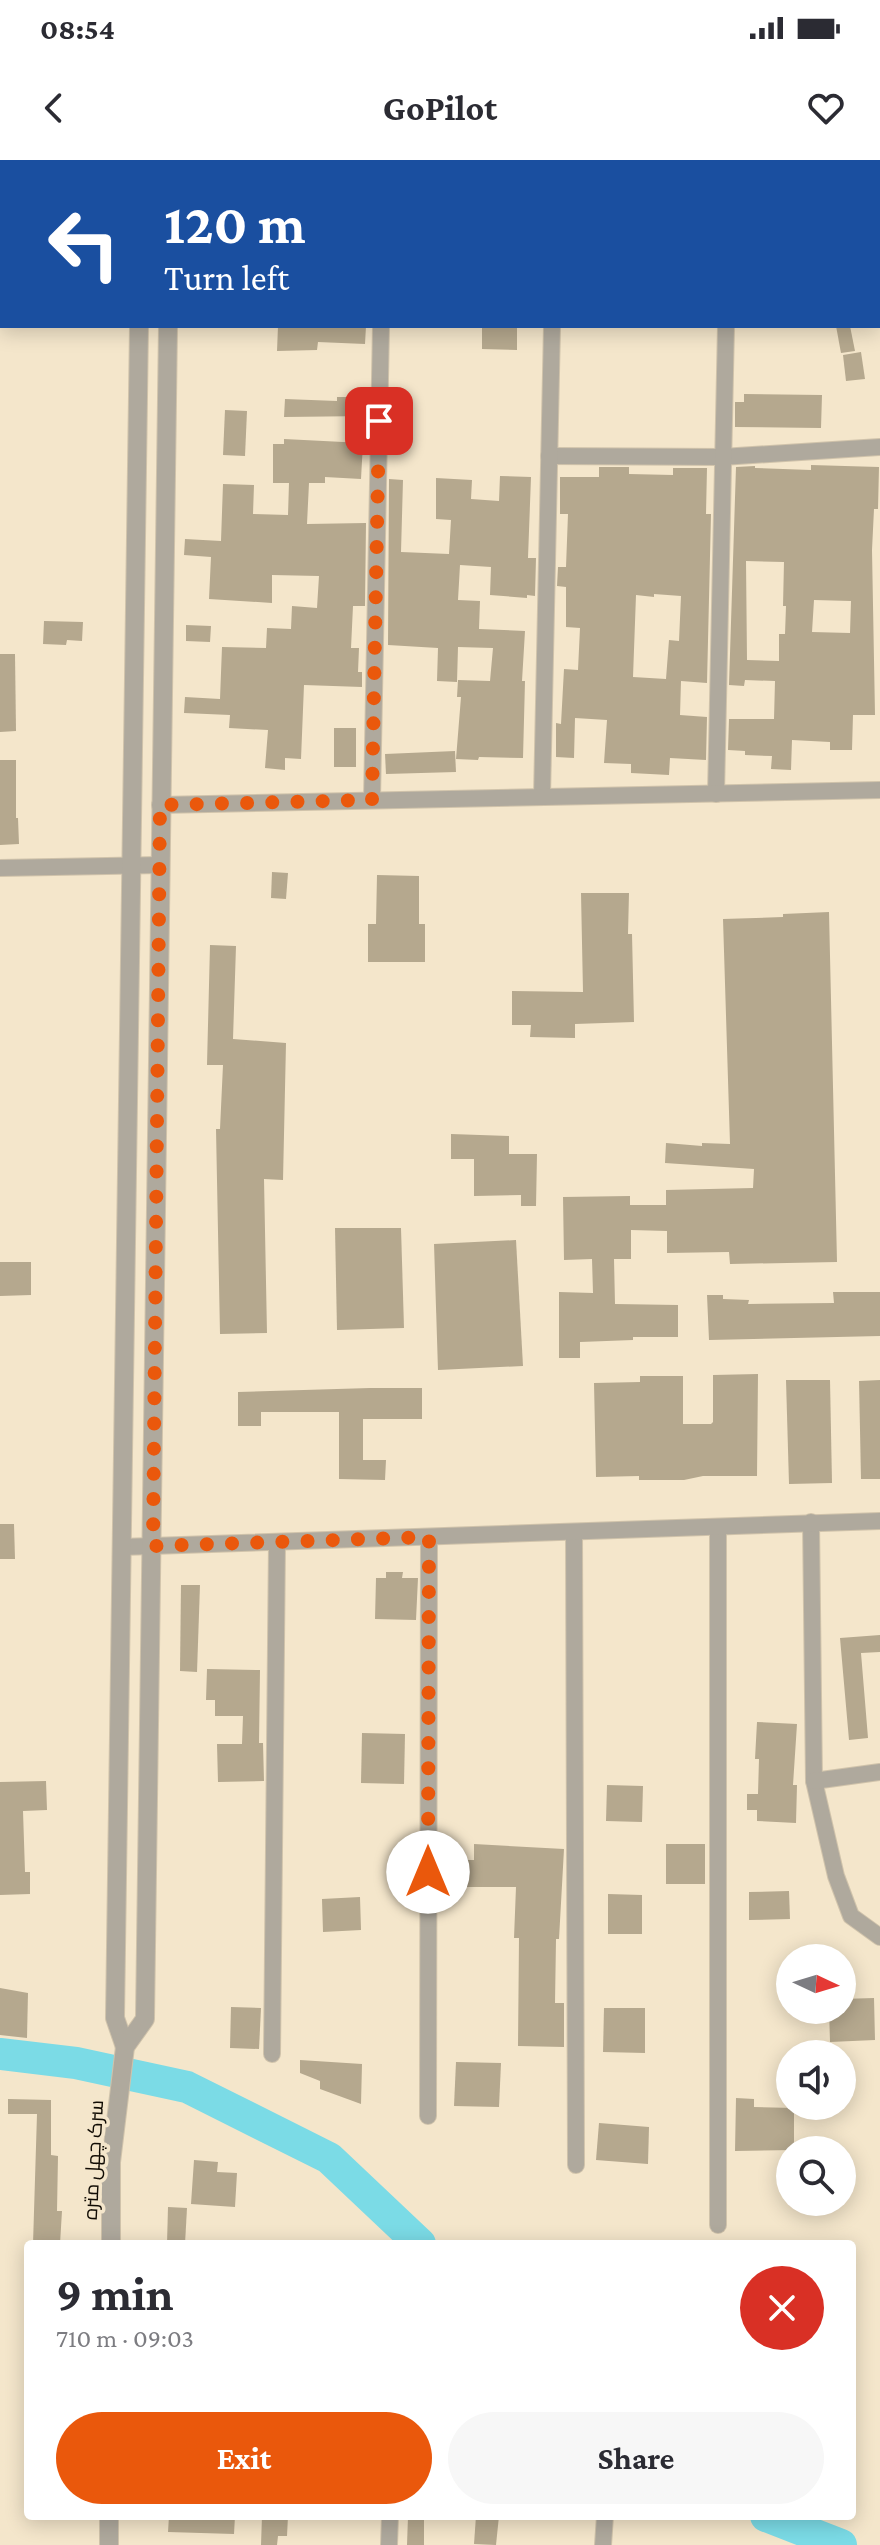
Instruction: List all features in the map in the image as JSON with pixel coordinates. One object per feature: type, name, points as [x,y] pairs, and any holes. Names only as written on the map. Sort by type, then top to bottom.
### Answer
[{"type":"street","points":[[125,2047],[115,2018],[139,328]]},
{"type":"street","points":[[125,2047],[145,2019],[168,328]]},
{"type":"street","points":[[372,800],[381,328]]},
{"type":"street","points":[[542,797],[552,328]]},
{"type":"street","points":[[716,794],[726,328]]},
{"type":"street","points":[[549,456],[722,457],[880,447]]},
{"type":"street","points":[[160,805],[880,790]]},
{"type":"street","points":[[0,868],[160,865]]},
{"type":"street","points":[[122,1547],[880,1521]]},
{"type":"street","points":[[811,1522],[814,1781],[836,1876],[851,1916],[880,1937]]},
{"type":"street","points":[[718,1527],[718,2225]]},
{"type":"street","points":[[574,1532],[576,2165]]},
{"type":"street","points":[[428,2116],[429,1537]]},
{"type":"street","points":[[272,2054],[277,1542]]},
{"type":"street","points":[[814,1781],[880,1772]]},
{"type":"street","name":"سرک چهل متره","points":[[111,2240],[111,2162],[125,2047]]},
{"type":"street","points":[[109,2520],[109,2545]]},
{"type":"street","points":[[389,2545],[390,2520]]},
{"type":"street","points":[[603,2545],[605,2520]]},
{"type":"building","points":[[278,328],[366,328],[365,344],[318,342],[317,350],[277,351]]},
{"type":"building","points":[[482,328],[517,328],[517,350],[482,349]]},
{"type":"building","points":[[836,328],[850,328],[855,351],[841,353]]},
{"type":"building","points":[[861,352],[865,379],[846,381],[843,355]]},
{"type":"building","points":[[744,394],[822,395],[821,428],[735,427],[735,402],[744,402]]},
{"type":"building","points":[[337,397],[368,397],[368,416],[284,417],[285,399],[337,401]]},
{"type":"building","points":[[225,410],[247,411],[245,456],[223,455]]},
{"type":"building","points":[[284,439],[363,443],[361,479],[325,477],[325,483],[309,483],[307,524],[366,523],[365,606],[353,606],[351,648],[359,648],[358,672],[362,672],[362,687],[304,685],[301,759],[285,758],[285,770],[265,768],[268,730],[229,728],[230,715],[184,713],[185,697],[220,699],[222,647],[266,648],[267,628],[291,629],[292,606],[317,608],[319,576],[272,575],[272,603],[209,599],[211,557],[184,555],[185,539],[221,541],[223,484],[254,485],[253,514],[288,515],[289,483],[273,483],[273,444],[284,444]]},
{"type":"building","points":[[811,465],[879,467],[878,509],[874,509],[872,550],[875,715],[853,715],[852,750],[830,750],[830,742],[792,740],[791,770],[771,769],[772,756],[745,755],[745,751],[728,750],[729,719],[774,719],[775,681],[745,680],[744,686],[729,685],[736,467],[811,470]],"holes":[[[746,561],[784,562],[785,634],[779,634],[779,661],[747,660]],[[814,600],[851,601],[850,633],[812,632]]]},
{"type":"building","points":[[599,467],[629,467],[629,474],[673,475],[673,468],[707,468],[706,514],[711,514],[707,683],[681,681],[680,715],[707,717],[706,760],[670,758],[669,775],[631,773],[631,764],[604,763],[607,720],[575,718],[574,758],[556,757],[556,723],[561,724],[564,669],[578,670],[580,628],[566,627],[566,587],[557,586],[558,567],[566,567],[568,514],[560,514],[560,477],[599,477]],"holes":[[[636,595],[681,596],[679,641],[669,640],[666,679],[633,677]]]},
{"type":"building","points":[[500,476],[531,477],[528,558],[536,558],[535,596],[490,595],[491,567],[460,565],[458,600],[480,601],[479,629],[525,631],[523,758],[456,759],[461,697],[457,697],[458,680],[490,681],[493,648],[458,647],[457,682],[437,681],[438,648],[388,645],[389,479],[403,480],[401,552],[449,554],[451,520],[436,519],[436,478],[472,480],[471,499],[499,501]]},
{"type":"building","points":[[44,621],[83,622],[82,641],[67,640],[66,645],[43,644]]},
{"type":"building","points":[[186,625],[211,626],[210,642],[186,641]]},
{"type":"building","points":[[0,654],[15,654],[16,731],[0,732]]},
{"type":"building","points":[[334,728],[356,728],[356,767],[334,767]]},
{"type":"building","points":[[455,751],[456,772],[386,774],[385,754]]},
{"type":"building","points":[[0,760],[16,760],[19,844],[0,845]]},
{"type":"building","points":[[272,872],[288,873],[286,899],[271,898]]},
{"type":"building","points":[[377,875],[419,876],[419,924],[425,924],[425,962],[368,962],[368,924],[376,924]]},
{"type":"building","points":[[581,893],[629,893],[628,934],[632,934],[634,1022],[575,1024],[575,1038],[530,1037],[531,1025],[512,1025],[512,991],[583,992]]},
{"type":"building","points":[[829,912],[837,1262],[730,1264],[729,1252],[667,1253],[667,1231],[631,1230],[631,1259],[614,1259],[615,1304],[678,1305],[678,1337],[580,1342],[580,1358],[559,1358],[559,1292],[593,1293],[592,1259],[564,1260],[563,1197],[630,1196],[630,1205],[666,1205],[666,1190],[753,1188],[754,1169],[665,1163],[666,1143],[702,1146],[702,1143],[730,1144],[723,919]]},
{"type":"building","points":[[210,945],[236,946],[233,1039],[286,1043],[283,1180],[264,1179],[267,1333],[220,1334],[216,1129],[220,1129],[223,1065],[207,1065]]},
{"type":"building","points":[[451,1134],[509,1136],[509,1154],[537,1154],[536,1206],[521,1206],[521,1195],[474,1196],[474,1159],[451,1159]]},
{"type":"building","points":[[335,1228],[401,1228],[404,1328],[337,1330]]},
{"type":"building","points":[[516,1240],[523,1366],[438,1370],[434,1244]]},
{"type":"building","points":[[0,1262],[31,1262],[31,1295],[0,1296]]},
{"type":"building","points":[[833,1292],[880,1292],[880,1336],[709,1340],[707,1295],[749,1300],[748,1304],[834,1303]]},
{"type":"building","points":[[758,1374],[757,1476],[703,1476],[684,1480],[639,1480],[639,1476],[596,1477],[594,1383],[640,1382],[640,1376],[683,1376],[683,1424],[711,1424],[713,1375]]},
{"type":"building","points":[[786,1380],[830,1380],[832,1483],[789,1484]]},
{"type":"building","points":[[880,1380],[880,1479],[861,1479],[859,1381]]},
{"type":"building","points":[[422,1388],[422,1419],[363,1419],[363,1460],[386,1460],[385,1480],[339,1479],[339,1412],[261,1412],[261,1426],[238,1426],[238,1392]]},
{"type":"building","points":[[0,1524],[14,1524],[15,1559],[0,1559]]},
{"type":"building","points":[[386,1572],[403,1572],[402,1578],[418,1578],[416,1620],[375,1619],[376,1578],[386,1578]]},
{"type":"building","points":[[181,1585],[200,1585],[197,1672],[180,1671]]},
{"type":"building","points":[[880,1635],[880,1652],[861,1653],[868,1738],[849,1740],[840,1638]]},
{"type":"building","points":[[207,1669],[260,1670],[259,1743],[263,1743],[264,1781],[218,1782],[217,1744],[242,1744],[243,1716],[215,1716],[215,1700],[206,1700]]},
{"type":"building","points":[[757,1722],[797,1724],[793,1785],[797,1785],[796,1823],[757,1821],[757,1810],[747,1810],[747,1794],[758,1794],[759,1759],[755,1759]]},
{"type":"building","points":[[362,1733],[405,1734],[404,1784],[361,1783]]},
{"type":"building","points":[[46,1781],[47,1810],[23,1811],[25,1872],[30,1872],[30,1894],[0,1895],[0,1782]]},
{"type":"building","points":[[607,1785],[643,1786],[642,1822],[606,1821]]},
{"type":"building","points":[[474,1844],[564,1849],[559,1939],[556,1939],[555,2003],[564,2003],[564,2047],[518,2046],[519,1938],[514,1938],[516,1887],[467,1887],[466,1860],[474,1860]]},
{"type":"building","points":[[666,1844],[705,1844],[705,1884],[666,1884]]},
{"type":"building","points":[[789,1891],[790,1919],[749,1920],[749,1892]]},
{"type":"building","points":[[608,1894],[642,1895],[642,1934],[608,1934]]},
{"type":"building","points":[[360,1897],[361,1930],[323,1932],[322,1899]]},
{"type":"building","points":[[0,1988],[28,1993],[27,2038],[0,2035]]},
{"type":"building","points":[[874,1998],[875,2040],[830,2040],[829,2024],[856,2024],[856,1999]]},
{"type":"building","points":[[231,2007],[261,2008],[259,2049],[230,2048]]},
{"type":"building","points":[[604,2008],[645,2008],[645,2053],[603,2052]]},
{"type":"building","points":[[300,2060],[362,2064],[361,2104],[320,2089],[320,2081],[300,2073]]},
{"type":"building","points":[[456,2062],[501,2063],[499,2107],[454,2106]]},
{"type":"building","points":[[736,2098],[754,2099],[754,2107],[776,2108],[776,2120],[794,2120],[794,2136],[776,2136],[776,2150],[735,2151]]},
{"type":"building","points":[[8,2099],[51,2100],[51,2155],[58,2156],[57,2211],[62,2211],[60,2240],[33,2240],[37,2114],[8,2114]]},
{"type":"building","points":[[599,2123],[649,2127],[648,2164],[596,2160]]},
{"type":"building","points":[[194,2160],[218,2162],[217,2172],[237,2173],[235,2207],[191,2204]]},
{"type":"building","points":[[168,2207],[187,2208],[185,2240],[167,2240]]},
{"type":"building","points":[[169,2520],[235,2520],[234,2534],[168,2532]]},
{"type":"building","points":[[262,2520],[288,2520],[287,2536],[278,2536],[277,2545],[261,2545]]},
{"type":"building","points":[[408,2520],[424,2520],[424,2545],[407,2545]]},
{"type":"building","points":[[476,2520],[499,2520],[496,2545],[474,2544]]},
{"type":"waterway","points":[[0,2054],[76,2063],[187,2087],[329,2158],[416,2240]]},
{"type":"waterway","points":[[776,2520],[841,2545]]},
{"type":"route","points":[[379,421],[372,800],[160,805],[153,1546],[429,1537],[428,1872]]}]
